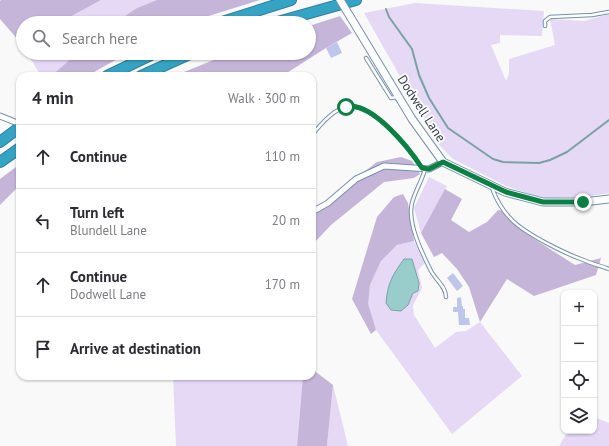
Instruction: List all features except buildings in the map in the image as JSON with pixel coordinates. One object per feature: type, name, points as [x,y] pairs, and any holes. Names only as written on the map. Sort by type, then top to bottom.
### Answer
[{"type":"highway","points":[[241,16],[291,0]]},
{"type":"highway","points":[[299,16],[356,0]]},
{"type":"highway","points":[[115,72],[140,60]]},
{"type":"highway","points":[[150,72],[176,60]]},
{"type":"highway","points":[[0,142],[16,130]]},
{"type":"highway","points":[[0,162],[16,151]]},
{"type":"street","name":"Dodwell Lane","points":[[340,0],[412,119],[443,162],[506,192],[543,202],[583,202],[609,199]]},
{"type":"street","points":[[0,116],[16,122]]},
{"type":"street","points":[[316,210],[328,203],[356,179],[384,166],[429,169],[443,162]]},
{"type":"lane","points":[[545,26],[545,21],[550,17],[592,15],[609,12]]},
{"type":"lane","points":[[366,58],[391,98],[399,96]]},
{"type":"lane","points":[[316,131],[340,109],[351,106],[364,109],[392,132],[424,168],[420,185],[412,202],[410,211],[421,249],[432,273],[446,292],[446,296]]},
{"type":"lane","points":[[491,185],[496,198],[511,220],[556,248],[583,260],[609,269]]},
{"type":"shaded area","points":[[101,0],[157,0],[137,8],[125,16],[72,16]]},
{"type":"shaded area","points":[[101,0],[72,16],[16,16],[16,38],[0,19],[0,1]]},
{"type":"shaded area","points":[[157,0],[260,0],[208,16],[125,16],[137,8]]},
{"type":"shaded area","points":[[415,3],[544,11],[542,36],[500,35],[500,43],[491,45],[506,81],[509,74],[509,59],[555,45],[550,19],[584,21],[609,14],[609,193],[584,197],[542,198],[506,186],[453,159],[439,145],[364,13]]},
{"type":"shaded area","points":[[340,16],[352,33],[316,54],[316,24]]},
{"type":"shaded area","points":[[31,60],[70,60],[57,72],[39,72]]},
{"type":"shaded area","points":[[70,60],[116,60],[94,72],[56,72]]},
{"type":"shaded area","points":[[214,60],[307,60],[288,72],[184,72]]},
{"type":"shaded area","points":[[401,157],[412,161],[420,174],[414,178],[384,182],[331,225],[316,241],[316,206],[326,201],[377,162]]},
{"type":"shaded area","points":[[16,167],[16,189],[0,205],[0,179]]},
{"type":"shaded area","points":[[429,177],[447,186],[421,233],[414,208]]},
{"type":"shaded area","points":[[445,189],[462,199],[451,220],[469,232],[487,222],[498,210],[503,211],[525,233],[575,265],[601,258],[596,275],[534,296],[507,279],[480,322],[469,287],[457,269],[442,253],[434,257],[421,233]]},
{"type":"shaded area","points":[[403,194],[408,203],[414,241],[397,245],[381,261],[370,285],[368,304],[376,330],[371,334],[352,299],[377,217],[394,197]]},
{"type":"shaded area","points":[[414,241],[425,263],[418,270],[422,288],[413,305],[414,315],[435,348],[456,332],[466,331],[480,322],[522,376],[452,434],[376,330],[367,304],[370,285],[381,261],[397,245]]},
{"type":"shaded area","points":[[316,372],[333,385],[327,446],[297,446],[303,380],[316,380]]},
{"type":"shaded area","points":[[173,380],[303,380],[297,446],[176,446]]},
{"type":"shaded area","points":[[333,385],[348,446],[327,446]]},
{"type":"shaded area","points":[[597,418],[609,423],[609,446],[559,446],[566,434],[597,434]]},
{"type":"water","points":[[404,259],[412,259],[419,283],[418,291],[413,293],[408,305],[401,311],[391,310],[386,303],[389,284]]},
{"type":"waterway","points":[[386,9],[389,17],[412,49],[419,75],[429,98],[448,128],[493,159],[503,162],[539,163],[550,160],[567,152],[609,120]]},
{"type":"route","points":[[346,107],[356,106],[364,109],[384,124],[404,145],[422,168],[429,169],[443,162],[506,192],[543,202],[583,202]]}]
